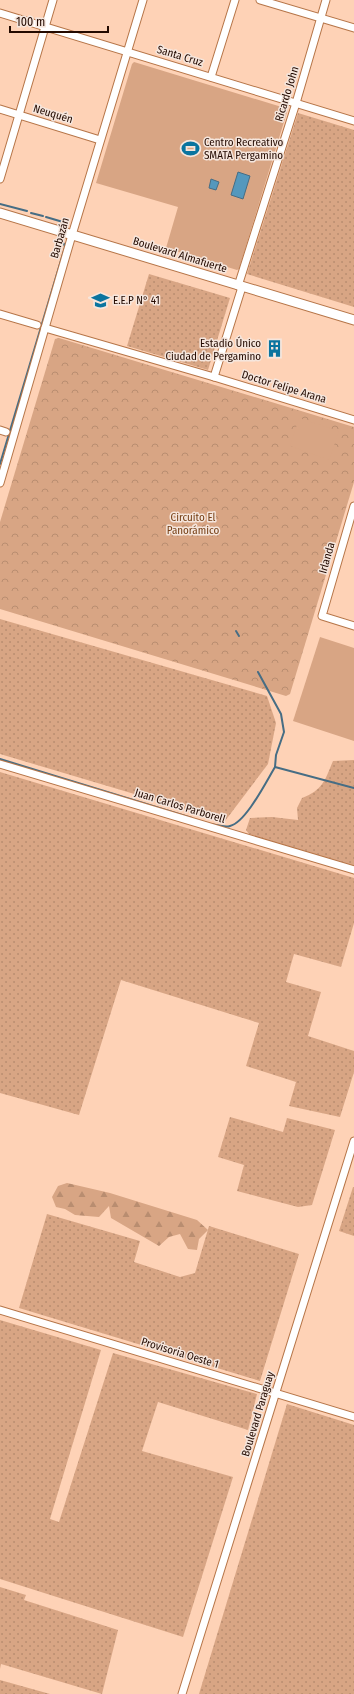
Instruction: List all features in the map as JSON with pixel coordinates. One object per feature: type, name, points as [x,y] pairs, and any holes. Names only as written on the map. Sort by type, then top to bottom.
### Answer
[{"type":"main road","name":"Boulevard Almafuerte","points":[[0,213],[354,320]]},
{"type":"street","points":[[0,179],[44,26],[53,0]]},
{"type":"street","name":"Barbazán","points":[[0,483],[100,140],[143,0]]},
{"type":"street","points":[[211,77],[235,0]]},
{"type":"street","points":[[260,0],[354,28]]},
{"type":"street","name":"Ricardo John","points":[[214,377],[326,0]]},
{"type":"street","name":"Santa Cruz","points":[[0,13],[354,121]]},
{"type":"street","name":"Neuquén","points":[[0,110],[100,140]]},
{"type":"street","points":[[0,314],[37,325]]},
{"type":"street","name":"Doctor Felipe Arana","points":[[45,328],[214,377],[354,420]]},
{"type":"street","name":"Irlanda","points":[[354,506],[351,528],[322,616],[354,626]]},
{"type":"street","name":"Juan Carlos Parborell","points":[[0,764],[354,870]]},
{"type":"street","name":"Boulevard Paraguay","points":[[182,1694],[354,1140]]},
{"type":"street","name":"Provisoria Oeste 1","points":[[0,1310],[354,1417]]},
{"type":"green space","name":"Centro Recreativo SMATA Pergamino","points":[[134,62],[285,108],[287,112],[239,269],[237,270],[166,248],[178,207],[96,183],[132,64]]},
{"type":"green space","points":[[298,113],[354,130],[354,307],[247,274]]},
{"type":"green space","points":[[149,274],[230,298],[208,370],[127,346]]},
{"type":"green space","name":"Circuito El Panorámico","points":[[59,338],[354,427],[354,482],[290,694],[286,696],[0,609],[0,522],[55,339]]},
{"type":"green space","points":[[299,418],[339,431],[329,460],[290,446]]},
{"type":"green space","points":[[0,619],[267,696],[276,723],[268,764],[225,821],[0,754]]},
{"type":"green space","points":[[320,637],[354,648],[354,741],[293,721]]},
{"type":"green space","points":[[354,760],[354,866],[249,834],[246,830],[250,818],[272,817],[298,820],[297,808],[302,798],[315,792],[319,788],[333,761]]},
{"type":"green space","points":[[0,772],[354,878],[354,923],[341,967],[294,954],[286,982],[321,992],[308,1036],[354,1051],[354,1072],[340,1117],[289,1106],[296,1082],[246,1066],[259,1023],[121,980],[79,1115],[0,1093]]},
{"type":"green space","points":[[230,1117],[283,1132],[287,1118],[335,1130],[312,1205],[298,1207],[237,1191],[244,1165],[218,1157]]},
{"type":"green space","points":[[67,1183],[110,1193],[197,1220],[208,1230],[199,1239],[197,1250],[188,1249],[180,1234],[169,1237],[159,1246],[111,1218],[109,1206],[99,1217],[75,1215],[65,1209],[56,1207],[52,1197],[58,1186]]},
{"type":"green space","points":[[354,1187],[354,1236],[339,1231]]},
{"type":"green space","points":[[47,1214],[140,1241],[134,1262],[180,1277],[195,1273],[209,1226],[299,1254],[260,1381],[19,1308]]},
{"type":"green space","points":[[0,1320],[101,1350],[50,1519],[59,1522],[113,1353],[257,1394],[248,1430],[158,1402],[142,1451],[233,1477],[183,1637],[0,1579]]},
{"type":"green space","points":[[287,1404],[354,1425],[354,1694],[199,1694]]},
{"type":"green space","points":[[0,1587],[26,1595],[24,1600],[118,1630],[102,1694],[1,1664],[0,1669]]},
{"type":"green space","points":[[0,1680],[50,1694],[0,1694]]},
{"type":"water","points":[[238,172],[250,176],[243,199],[231,195]]},
{"type":"water","points":[[211,179],[219,182],[216,190],[209,188]]},
{"type":"waterway","points":[[0,204],[27,211]]},
{"type":"waterway","points":[[31,213],[43,216]]},
{"type":"waterway","points":[[46,217],[63,222],[62,224]]},
{"type":"waterway","points":[[0,464],[65,247],[58,237]]},
{"type":"waterway","points":[[236,631],[239,636]]},
{"type":"waterway","points":[[258,672],[281,714],[284,732],[276,755],[275,767],[354,788]]},
{"type":"waterway","points":[[0,759],[192,818]]},
{"type":"waterway","points":[[211,824],[226,827],[236,823],[243,817],[255,801],[275,767]]},
{"type":"place","name":"Centro Recreativo SMATA Pergamino","points":[[191,148]]},
{"type":"place","name":"E.E.P N° 41","points":[[100,300]]},
{"type":"place","name":"Estadio Único Ciudad de Pergamino","points":[[274,349]]}]
